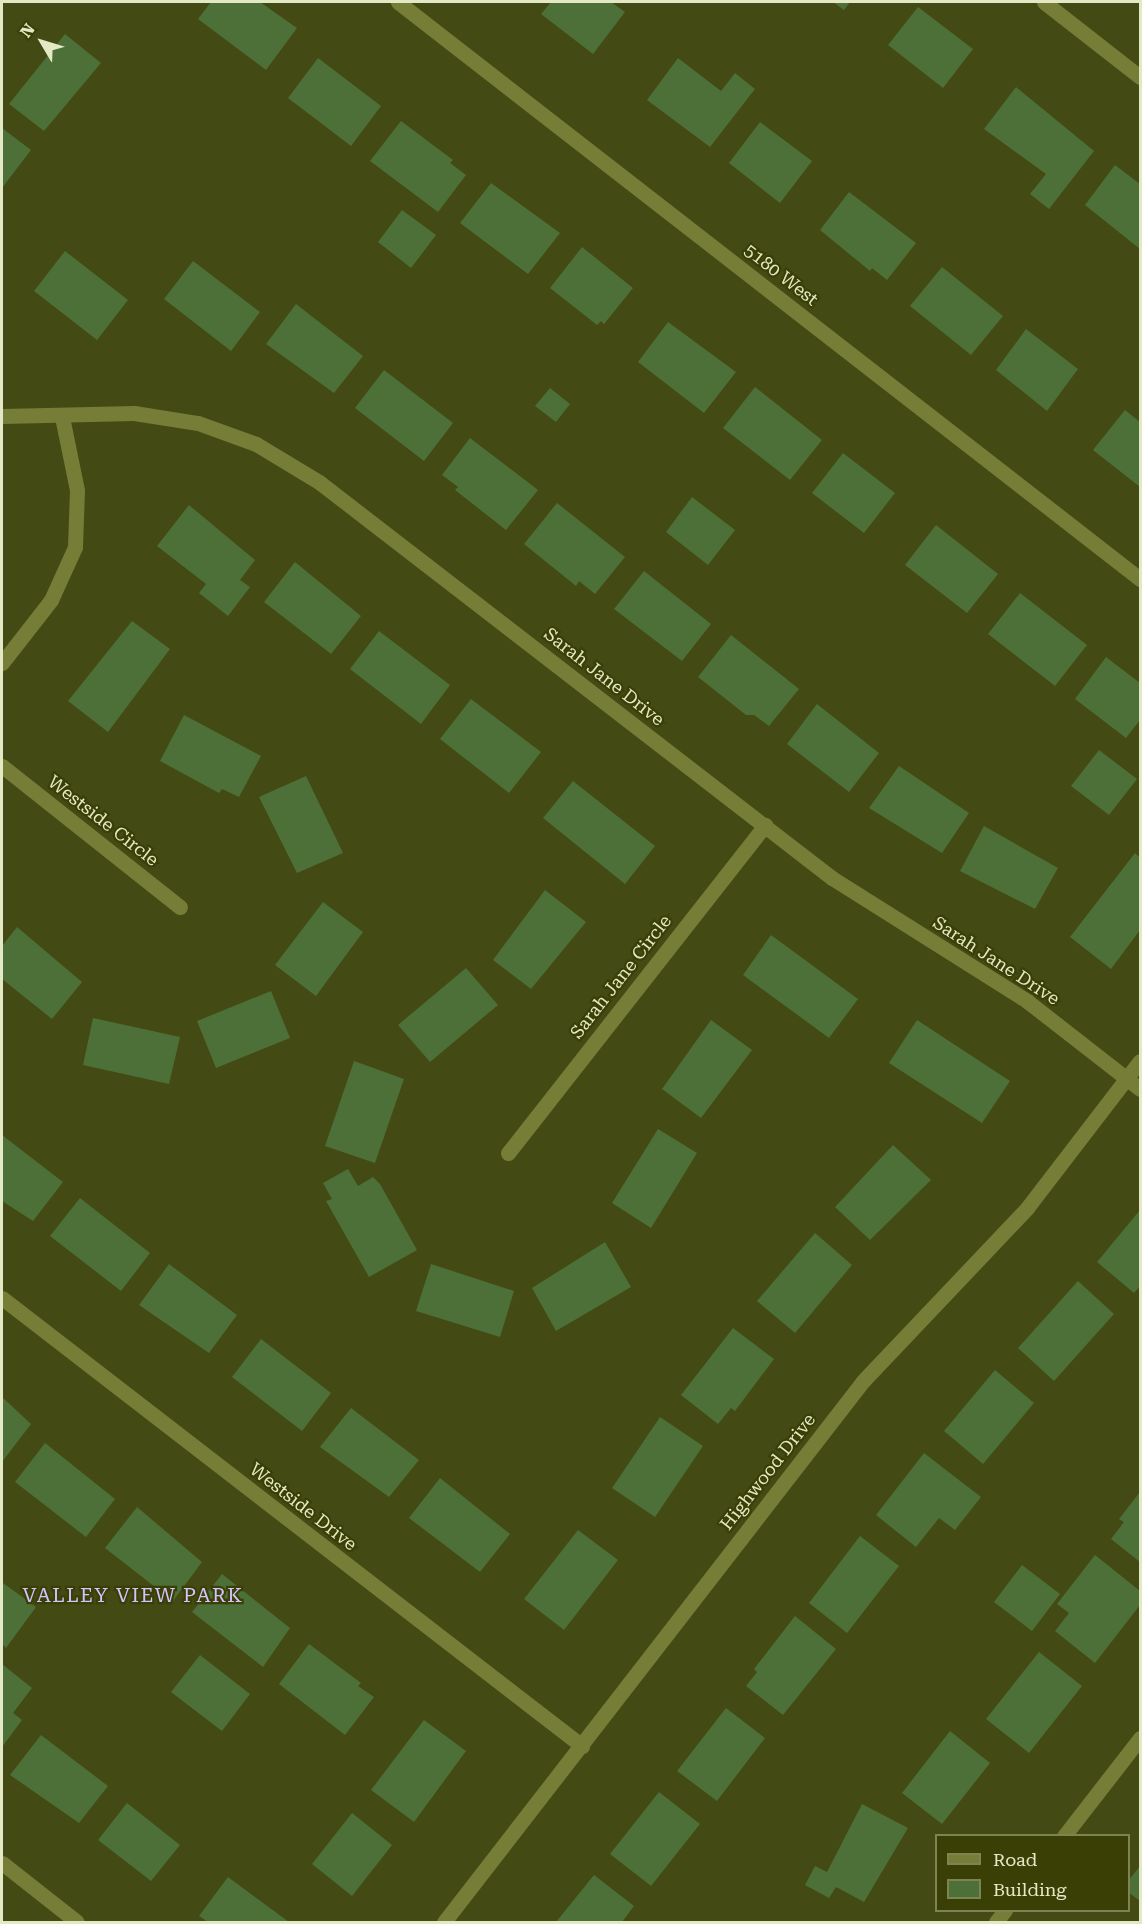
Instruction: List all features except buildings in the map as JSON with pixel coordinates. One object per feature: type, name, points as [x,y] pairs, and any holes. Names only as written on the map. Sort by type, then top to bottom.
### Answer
[{"type":"street","name":"5180 West","points":[[398,2],[1140,579]]},
{"type":"street","points":[[1044,2],[1140,77]]},
{"type":"street","name":"Sarah Jane Drive","points":[[2,416],[62,417],[134,413],[198,423],[256,444],[319,482],[875,908],[1027,1001],[1140,1089]]},
{"type":"street","points":[[2,663],[51,600],[75,547],[77,490],[62,417]]},
{"type":"street","name":"Westside Circle","points":[[2,766],[180,907]]},
{"type":"street","name":"Sarah Jane Circle","points":[[508,1153],[765,825]]},
{"type":"street","name":"Highwood Drive","points":[[444,1923],[863,1381],[1027,1208],[1140,1061]]},
{"type":"street","name":"Westside Drive","points":[[2,1298],[582,1746]]},
{"type":"street","points":[[1066,1834],[1140,1738]]},
{"type":"street","points":[[2,1863],[77,1923]]},
{"type":"district","name":"VALLEY VIEW PARK","points":[[133,1595]]}]
